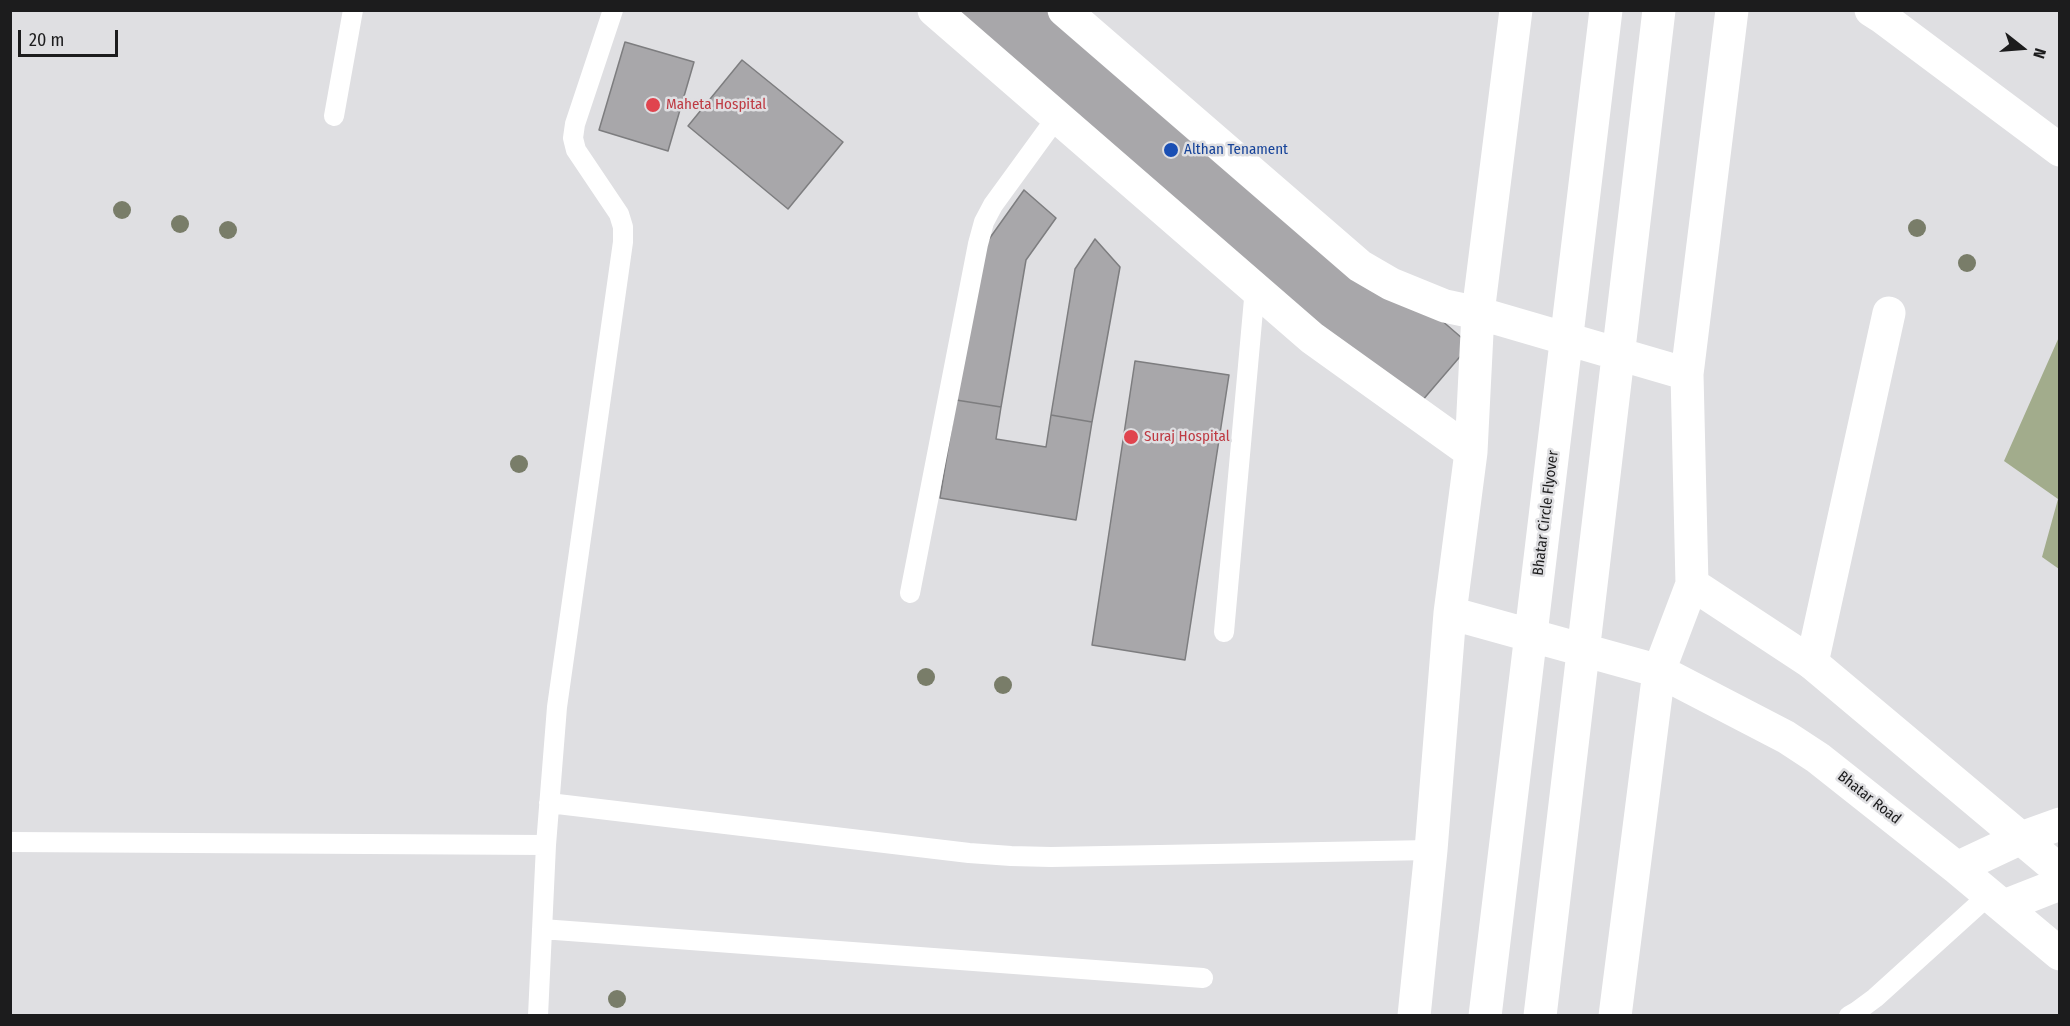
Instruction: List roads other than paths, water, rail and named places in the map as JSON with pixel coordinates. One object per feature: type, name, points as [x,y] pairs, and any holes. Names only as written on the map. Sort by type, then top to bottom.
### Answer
[{"type":"main road","points":[[934,10],[1312,338],[1471,452]]},
{"type":"main road","points":[[1064,10],[1360,266],[1391,284],[1445,306],[1478,313],[1686,374]]},
{"type":"main road","points":[[1414,1016],[1431,850],[1450,613],[1471,452],[1478,313],[1516,10]]},
{"type":"main road","name":"Bhatar Circle Flyover","points":[[1485,1016],[1606,10]]},
{"type":"main road","points":[[1540,1016],[1659,10]]},
{"type":"main road","points":[[1616,1016],[1659,671],[1692,584],[1686,374],[1732,10]]},
{"type":"main road","points":[[1870,10],[2060,150]]},
{"type":"main road","points":[[1812,663],[1889,313]]},
{"type":"main road","points":[[1692,584],[1812,663],[2060,871]]},
{"type":"main road","name":"Bhatar Road","points":[[1450,613],[1659,671],[1786,737],[1818,758],[1957,868],[2060,954]]},
{"type":"main road","points":[[1957,868],[2021,838],[2060,824]]},
{"type":"main road","points":[[1997,900],[2060,884]]},
{"type":"lane","points":[[334,116],[353,10]]},
{"type":"lane","points":[[538,1016],[546,845],[559,697],[623,242],[623,227],[619,214],[576,150],[573,138],[575,124],[613,10]]},
{"type":"lane","points":[[910,593],[981,233],[993,205],[1057,117]]},
{"type":"lane","points":[[1224,632],[1255,288]]},
{"type":"lane","points":[[549,803],[969,853],[1011,856],[1431,850]]},
{"type":"lane","points":[[10,842],[546,845]]},
{"type":"lane","points":[[1849,1016],[1875,998],[1997,900]]},
{"type":"lane","points":[[542,928],[1203,978]]},
{"type":"place","name":"Maheta Hospital","points":[[653,105]]},
{"type":"place","name":"Althan Tenament","points":[[1171,150]]},
{"type":"place","name":"Suraj Hospital","points":[[1131,437]]}]
